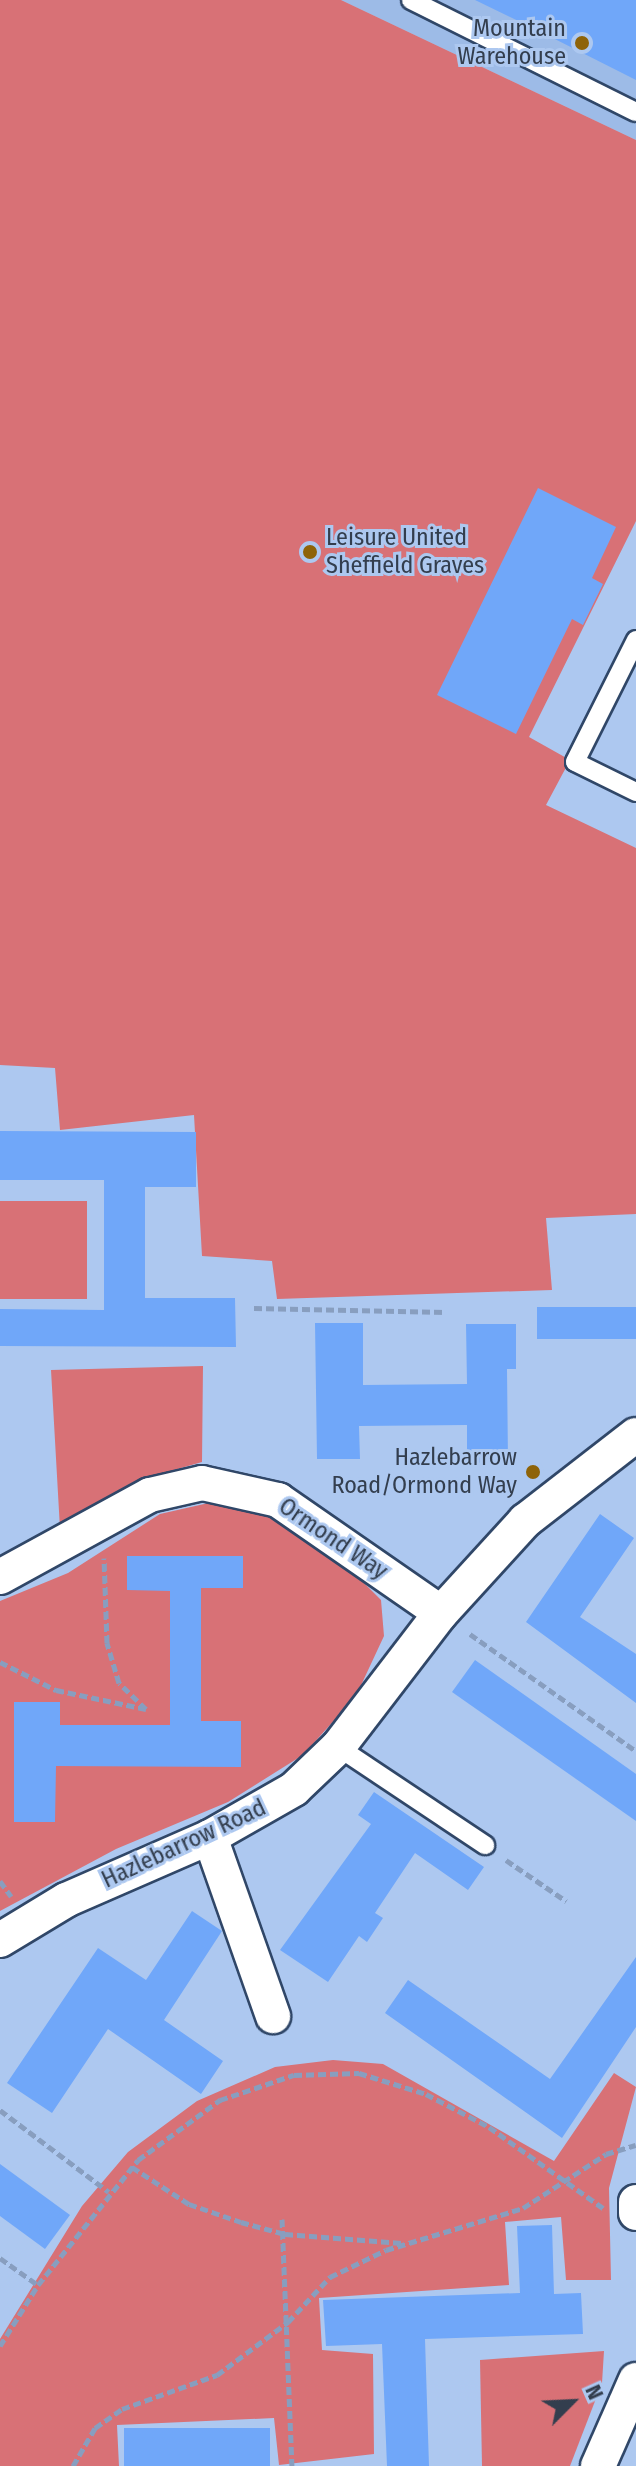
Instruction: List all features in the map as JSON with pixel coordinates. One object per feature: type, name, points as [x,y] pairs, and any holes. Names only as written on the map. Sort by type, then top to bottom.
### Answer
[{"type":"street","name":"Hazlebarrow Road","points":[[0,1940],[127,1869],[210,1837],[294,1789],[338,1747],[441,1613],[551,1495],[636,1435]]},
{"type":"street","name":"Ormond Way","points":[[0,1577],[150,1495],[202,1483],[244,1487],[278,1500],[441,1613]]},
{"type":"street","points":[[210,1837],[273,2016]]},
{"type":"street","points":[[636,2204],[636,2213]]},
{"type":"street","points":[[598,2466],[630,2415],[636,2380]]},
{"type":"lane","points":[[411,0],[636,112]]},
{"type":"lane","points":[[636,640],[575,762],[636,792]]},
{"type":"lane","points":[[338,1747],[485,1845]]},
{"type":"path","points":[[254,1308],[446,1312]]},
{"type":"path","points":[[0,1662],[56,1690],[146,1709],[119,1683],[107,1643],[105,1522]]},
{"type":"path","points":[[441,1613],[636,1751]]},
{"type":"path","points":[[485,1845],[566,1901]]},
{"type":"path","points":[[0,2346],[38,2285],[109,2192],[132,2167],[220,2100],[294,2075],[359,2073],[426,2094],[489,2127],[565,2186],[604,2208],[636,2204]]},
{"type":"path","points":[[0,2110],[109,2192]]},
{"type":"path","points":[[73,2466],[95,2428],[122,2409],[217,2375],[288,2322],[330,2277],[407,2244],[523,2208],[565,2186],[606,2154],[636,2145]]},
{"type":"path","points":[[132,2167],[189,2204],[285,2234],[407,2244]]},
{"type":"path","points":[[282,2219],[292,2466]]},
{"type":"path","points":[[0,2258],[38,2285]]},
{"type":"shaded area","name":"Leisure United Sheffield Graves","points":[[0,0],[341,0],[636,140],[636,521],[529,737],[570,760],[546,805],[636,848],[636,1214],[546,1218],[552,1290],[277,1299],[272,1261],[202,1256],[194,1115],[60,1130],[55,1068],[0,1065]]},
{"type":"shaded area","points":[[341,0],[636,0],[636,140]]},
{"type":"shaded area","points":[[0,1201],[87,1201],[87,1299],[0,1299]]},
{"type":"shaded area","points":[[203,1366],[202,1462],[167,1472],[60,1529],[51,1370]]},
{"type":"shaded area","points":[[213,1502],[273,1517],[351,1570],[381,1600],[384,1636],[356,1696],[303,1755],[228,1802],[116,1849],[0,1911],[0,1601],[68,1573],[160,1514]]},
{"type":"shaded area","points":[[333,2060],[383,2064],[554,2161],[614,2073],[636,2087],[609,2188],[611,2280],[566,2280],[561,2217],[505,2222],[509,2285],[319,2298],[322,2350],[373,2354],[374,2454],[279,2465],[274,2418],[117,2425],[119,2466],[0,2466],[0,2339],[82,2206],[128,2152],[197,2101],[275,2067]]},
{"type":"shaded area","points":[[604,2351],[602,2383],[570,2466],[482,2466],[480,2360]]},
{"type":"building","points":[[475,0],[636,0],[636,80],[533,28]]},
{"type":"building","name":"Leisure United Sheffield Graves","points":[[538,488],[616,527],[592,578],[603,584],[583,625],[572,619],[516,734],[437,695]]},
{"type":"building","points":[[0,1131],[196,1132],[196,1187],[145,1187],[145,1298],[235,1298],[236,1347],[0,1346],[0,1309],[104,1310],[104,1180],[0,1180]]},
{"type":"building","points":[[537,1307],[636,1307],[636,1339],[537,1339]]},
{"type":"building","points":[[315,1323],[363,1323],[363,1385],[467,1384],[466,1324],[516,1324],[516,1369],[507,1369],[508,1462],[467,1463],[467,1425],[359,1426],[360,1459],[317,1459]]},
{"type":"building","points":[[600,1514],[634,1538],[580,1617],[636,1654],[636,1703],[526,1622]]},
{"type":"building","points":[[127,1556],[243,1556],[243,1588],[201,1588],[201,1721],[241,1721],[241,1767],[56,1766],[55,1822],[14,1822],[14,1702],[60,1702],[60,1725],[170,1725],[170,1591],[127,1590]]},
{"type":"building","points":[[475,1660],[636,1774],[636,1821],[452,1692]]},
{"type":"building","points":[[374,1792],[484,1867],[468,1890],[415,1853],[375,1913],[383,1918],[367,1942],[359,1936],[328,1982],[280,1950],[371,1824],[358,1815]]},
{"type":"building","points":[[192,1911],[222,1931],[164,2020],[223,2061],[201,2094],[108,2029],[52,2113],[7,2083],[98,1948],[146,1980]]},
{"type":"building","points":[[636,1957],[636,2027],[562,2138],[385,2013],[408,1980],[550,2079]]},
{"type":"building","points":[[0,2164],[70,2215],[45,2249],[0,2216]]},
{"type":"building","points":[[552,2225],[554,2294],[581,2293],[583,2334],[425,2339],[429,2466],[387,2466],[382,2344],[326,2346],[323,2300],[520,2293],[517,2226]]},
{"type":"building","points":[[124,2428],[270,2428],[270,2466],[124,2466]]},
{"type":"place","name":"Mountain Warehouse","points":[[582,43]]},
{"type":"place","name":"Leisure United Sheffield Graves","points":[[310,552]]},
{"type":"place","name":"Hazlebarrow Road/Ormond Way","points":[[533,1472]]}]
